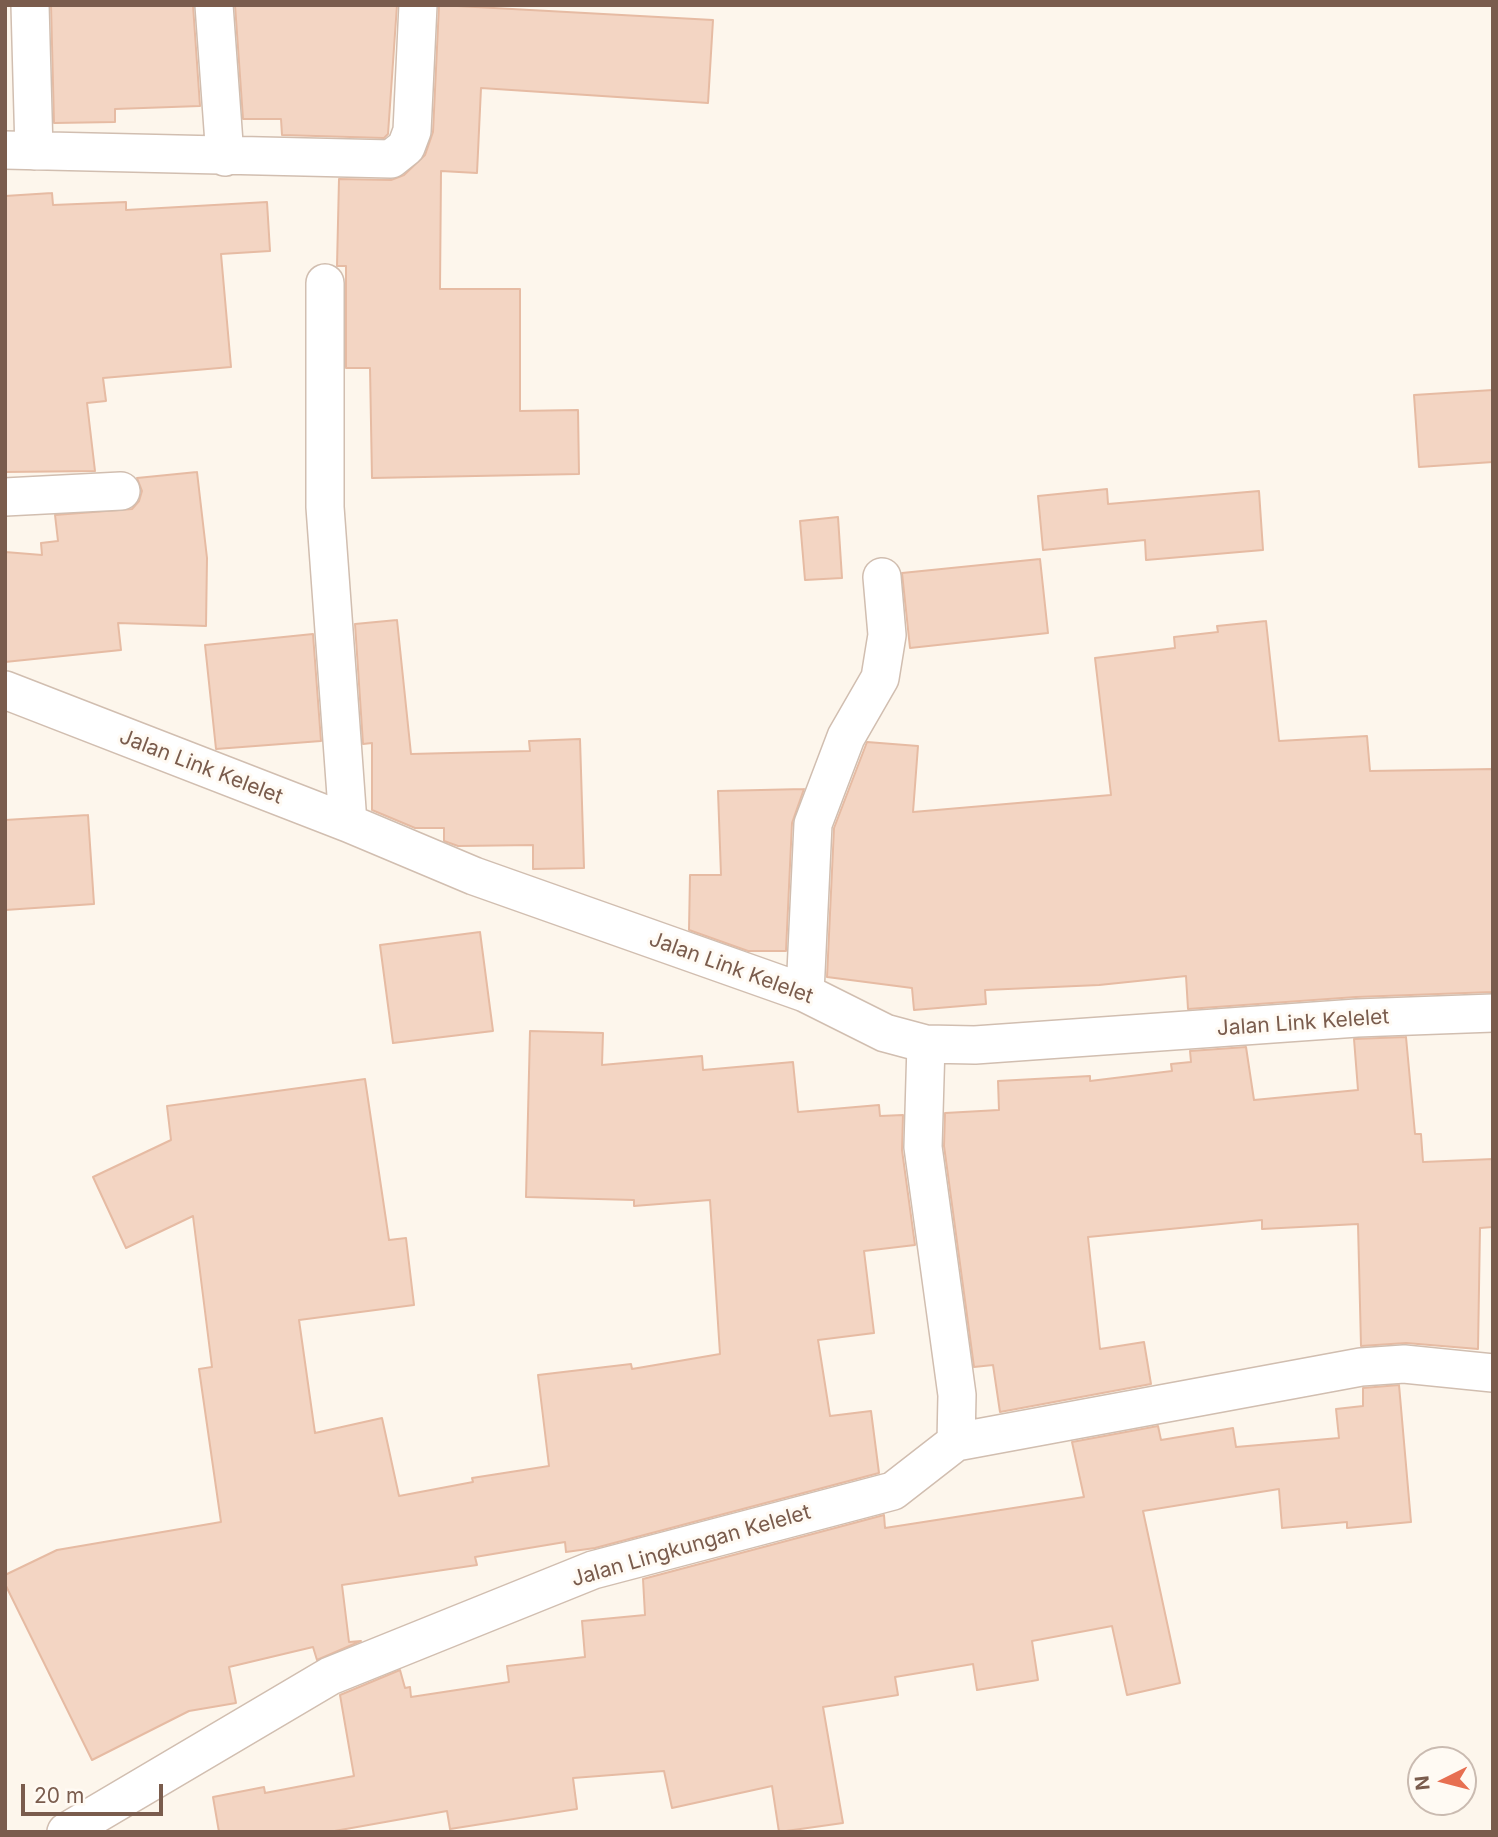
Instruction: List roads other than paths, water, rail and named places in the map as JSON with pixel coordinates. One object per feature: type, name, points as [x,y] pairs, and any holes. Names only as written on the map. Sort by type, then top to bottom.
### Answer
[{"type":"street","points":[[30,5],[20,150],[391,159],[406,147],[412,131],[418,5]]},
{"type":"street","points":[[214,5],[225,157]]},
{"type":"street","points":[[325,283],[325,507],[348,823]]},
{"type":"street","points":[[5,497],[121,491]]},
{"type":"street","points":[[805,993],[813,824],[846,737],[880,678],[887,635],[882,577]]},
{"type":"street","name":"Jalan Link Kelelet","points":[[5,690],[348,823],[474,876],[805,993],[885,1033],[926,1044],[975,1045],[1357,1018],[1493,1013]]},
{"type":"street","points":[[926,1044],[923,1147],[957,1395],[956,1442],[1361,1367],[1404,1364],[1493,1373]]},
{"type":"street","name":"Jalan Lingkungan Kelelet","points":[[66,1832],[330,1676],[593,1570],[893,1491],[956,1442]]}]
